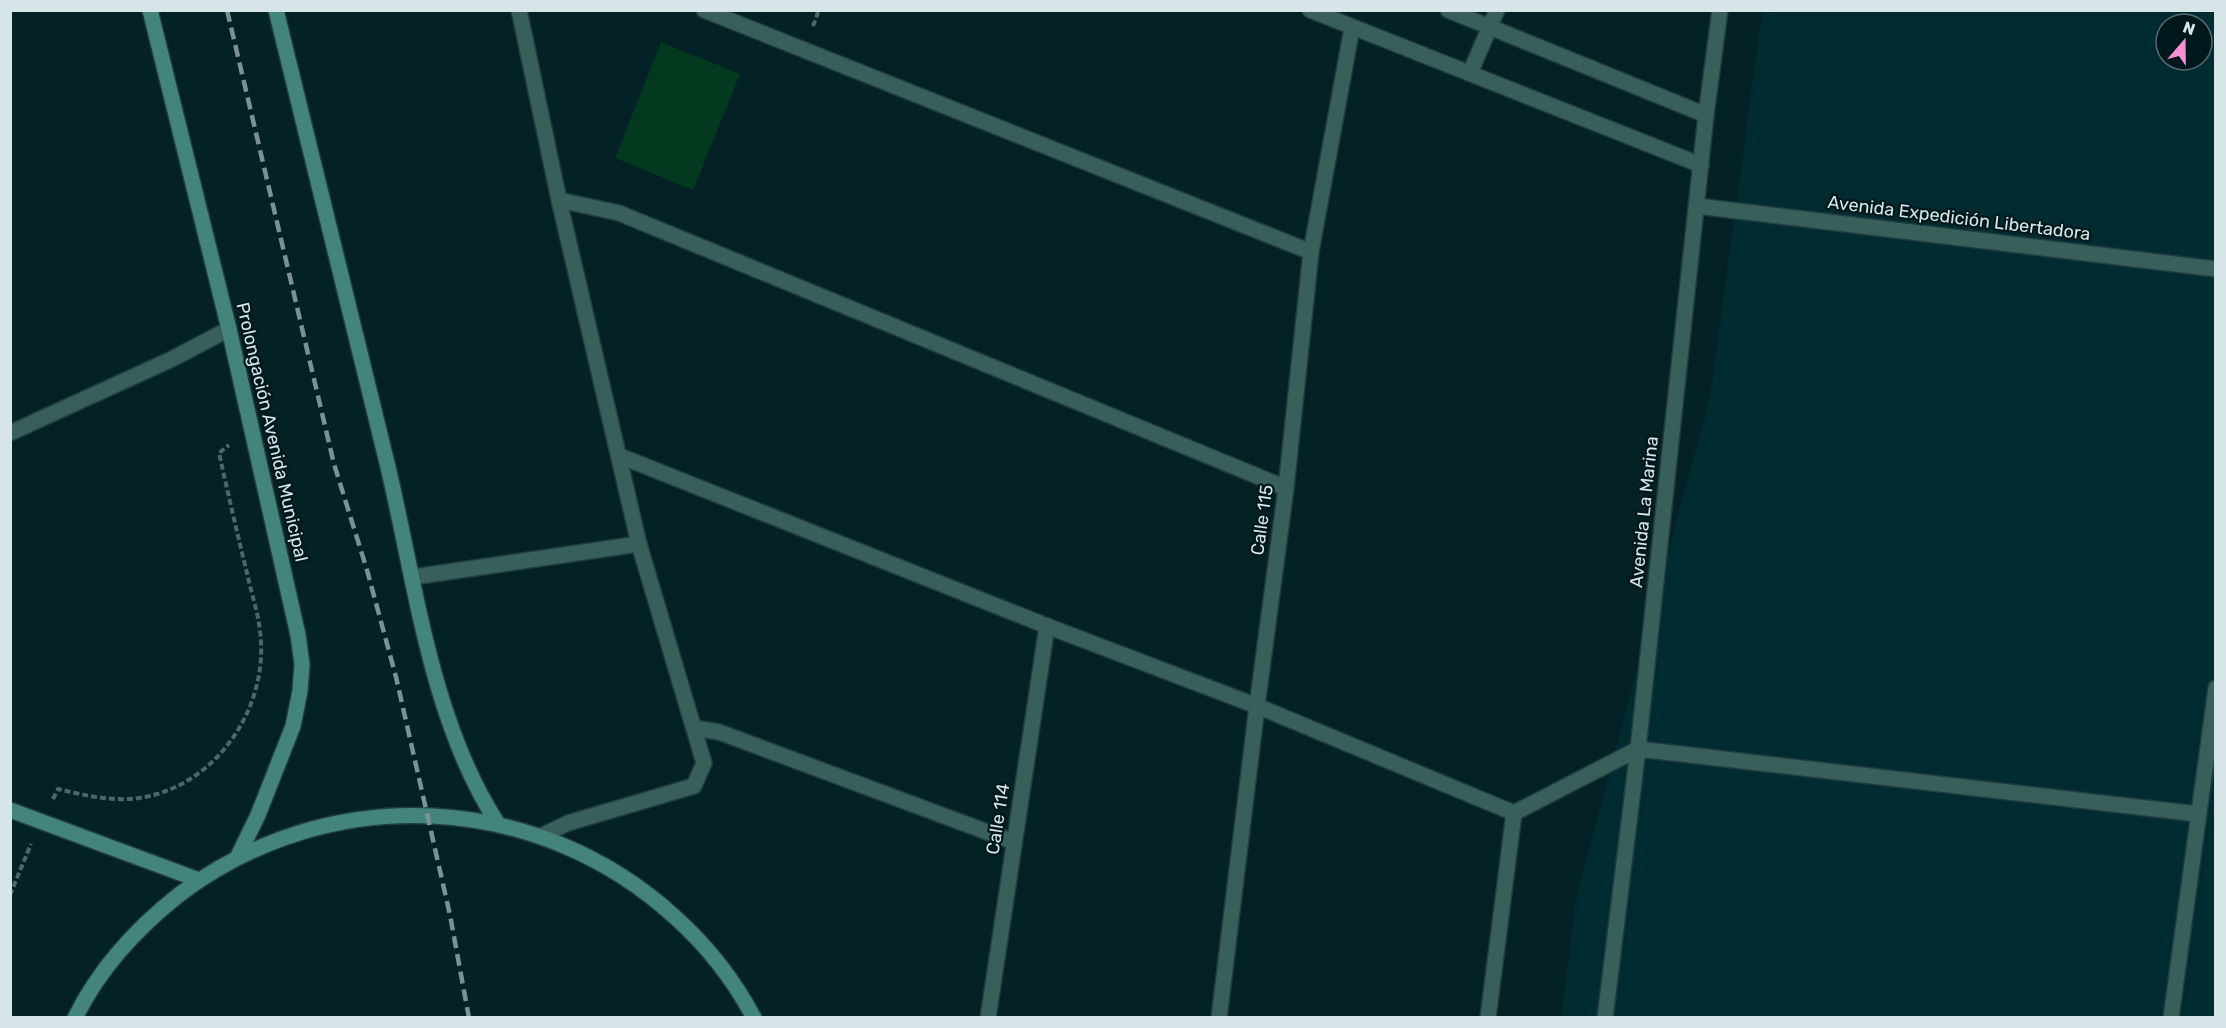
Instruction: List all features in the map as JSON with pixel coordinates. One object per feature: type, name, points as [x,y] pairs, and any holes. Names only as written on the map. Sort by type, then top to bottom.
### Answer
[{"type":"main road","name":"Prolongación Avenida Municipal","points":[[150,10],[229,329],[298,635],[302,664],[300,691],[293,726],[282,758],[237,858]]},
{"type":"main road","points":[[276,10],[388,467],[440,695],[458,746],[480,797],[498,824]]},
{"type":"main road","points":[[10,810],[199,880]]},
{"type":"main road","points":[[75,1017],[103,973],[131,939],[163,907],[199,880],[237,858],[278,840],[320,826],[364,818],[428,814],[498,824],[541,836],[602,864],[658,901],[691,932],[720,966],[754,1017]]},
{"type":"street","points":[[519,10],[559,200],[639,544],[704,763],[693,786],[568,823],[541,836]]},
{"type":"street","points":[[704,10],[1311,252]]},
{"type":"street","points":[[1310,10],[1701,165]]},
{"type":"street","points":[[1448,10],[1706,115]]},
{"type":"street","points":[[1470,74],[1497,10]]},
{"type":"street","name":"Avenida La Marina","points":[[1605,1017],[1638,750],[1706,115],[1720,10]]},
{"type":"street","name":"Calle 115","points":[[1219,1017],[1286,488],[1311,252],[1352,28]]},
{"type":"street","points":[[559,200],[619,213],[1286,488]]},
{"type":"street","name":"Avenida Expedición Libertadora","points":[[1697,206],[2216,269]]},
{"type":"street","points":[[10,433],[172,359],[229,329]]},
{"type":"street","points":[[620,456],[1047,626],[1257,706],[1514,813],[1638,750],[2198,814]]},
{"type":"street","points":[[413,577],[639,544]]},
{"type":"street","name":"Calle 114","points":[[988,1017],[1047,626]]},
{"type":"street","points":[[2171,1017],[2216,688]]},
{"type":"street","points":[[694,728],[719,732],[1014,842]]},
{"type":"street","points":[[1488,1017],[1514,813]]},
{"type":"path","points":[[58,789],[115,800],[158,794],[185,782],[209,765],[226,748],[243,723],[254,698],[260,663],[261,632],[219,453],[251,428]]},
{"type":"shaded area","points":[[1762,11],[2215,11],[2215,1017],[1561,1018],[1576,898],[1710,396]]},
{"type":"green space","points":[[661,42],[740,74],[693,190],[615,158]]},
{"type":"railway","points":[[227,10],[334,464],[367,570],[396,677],[450,915],[469,1018]]}]
